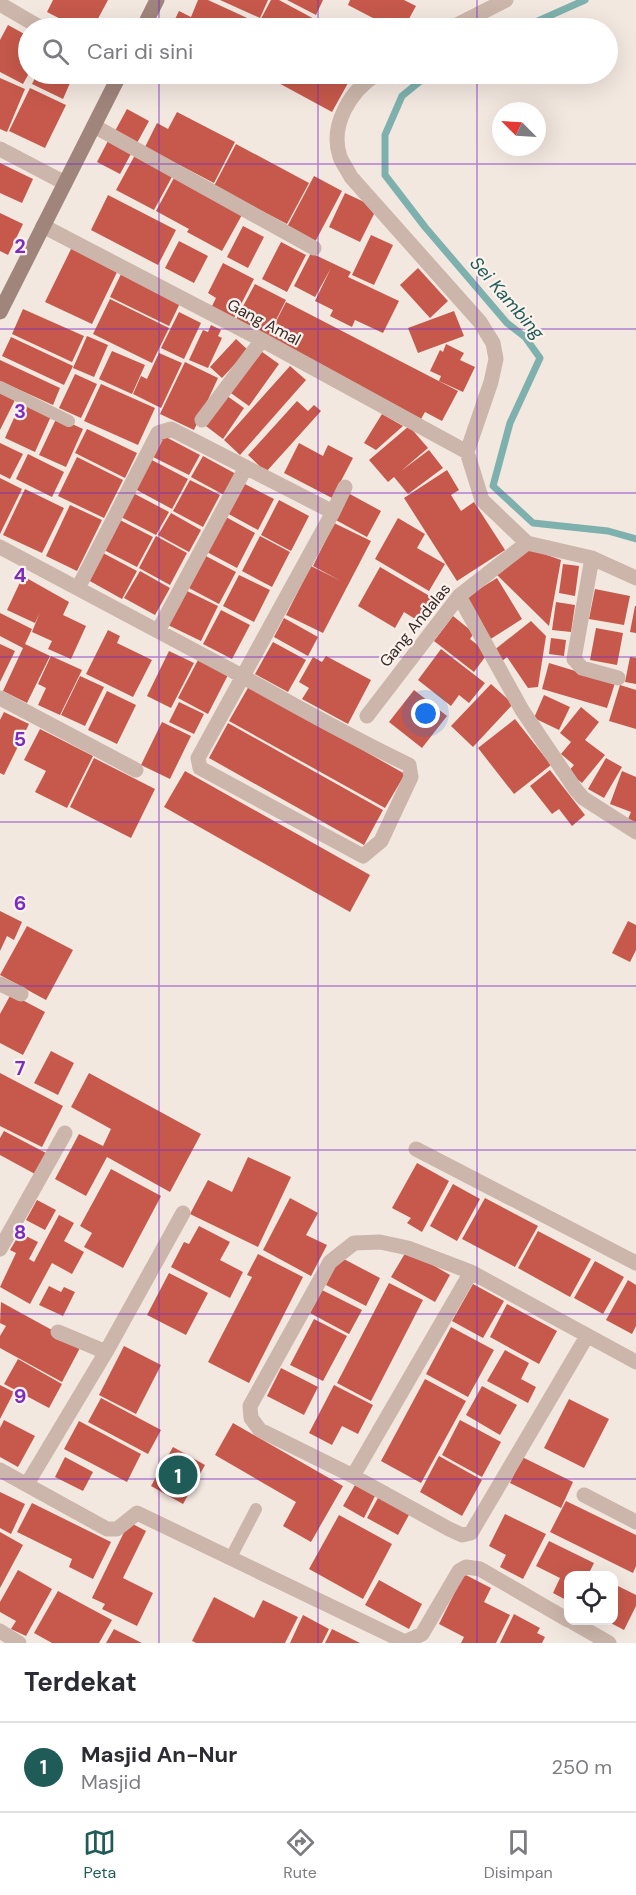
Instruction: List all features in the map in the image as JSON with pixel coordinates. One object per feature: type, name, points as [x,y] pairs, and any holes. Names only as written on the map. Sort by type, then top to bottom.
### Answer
[{"type":"street","points":[[148,18],[157,0]]},
{"type":"street","points":[[471,18],[506,0]]},
{"type":"street","points":[[0,4],[23,18]]},
{"type":"street","points":[[0,312],[5,291],[44,226],[113,84]]},
{"type":"street","points":[[364,84],[354,92],[339,123],[337,137],[340,156],[351,177],[480,321],[493,343],[496,359],[491,382],[467,452],[482,500],[527,543],[592,558],[636,578]]},
{"type":"street","points":[[94,126],[314,248]]},
{"type":"street","points":[[0,149],[65,183]]},
{"type":"street","name":"Gang Amal","points":[[44,226],[262,340],[467,452]]},
{"type":"street","points":[[201,420],[262,340]]},
{"type":"street","points":[[78,588],[162,429],[171,429],[333,512]]},
{"type":"street","points":[[158,630],[246,467]]},
{"type":"street","points":[[0,547],[158,630],[243,677],[345,735],[409,765],[411,777],[381,841],[376,847],[360,855],[200,768],[198,758],[243,677],[333,512],[345,487]]},
{"type":"street","name":"Gang Andalas","points":[[368,716],[459,596],[527,543]]},
{"type":"street","points":[[592,558],[574,659],[582,668],[618,678]]},
{"type":"street","points":[[459,596],[522,710],[576,790],[583,798],[636,832]]},
{"type":"street","points":[[0,698],[136,770]]},
{"type":"street","points":[[0,984],[21,994]]},
{"type":"street","points":[[1,1244],[65,1133]]},
{"type":"street","points":[[416,1149],[636,1263]]},
{"type":"street","points":[[27,1484],[106,1352],[183,1212]]},
{"type":"street","points":[[587,1336],[471,1533],[462,1535],[449,1529],[353,1476],[260,1430],[250,1418],[250,1406],[330,1262],[354,1243],[380,1242],[408,1248],[471,1272],[636,1362]]},
{"type":"street","points":[[353,1476],[471,1272]]},
{"type":"street","points":[[58,1332],[106,1352]]},
{"type":"street","points":[[0,1470],[107,1528],[117,1529],[137,1513],[405,1642],[422,1635],[459,1571],[466,1566],[480,1569],[564,1617]]},
{"type":"street","points":[[584,1496],[636,1522]]},
{"type":"street","points":[[578,1625],[609,1643]]},
{"type":"street","points":[[0,1631],[19,1643]]},
{"type":"lane","points":[[0,387],[69,421]]},
{"type":"lane","points":[[230,1559],[255,1509]]},
{"type":"building","points":[[53,0],[108,0],[98,18],[59,18],[47,12]]},
{"type":"building","points":[[198,0],[208,0],[247,18],[176,18],[179,11],[191,17]]},
{"type":"building","points":[[220,0],[268,0],[260,18]]},
{"type":"building","points":[[271,0],[279,0],[312,18],[261,18]]},
{"type":"building","points":[[287,0],[323,0],[316,15]]},
{"type":"building","points":[[350,0],[404,0],[416,6],[409,18],[373,18],[348,5]]},
{"type":"building","points":[[8,25],[18,30],[18,81],[0,72],[0,40]]},
{"type":"building","points":[[0,78],[25,89],[7,132],[0,129]]},
{"type":"building","points":[[32,84],[70,84],[63,99]]},
{"type":"building","points":[[280,84],[347,84],[332,112]]},
{"type":"building","points":[[30,88],[66,105],[45,148],[9,131]]},
{"type":"building","points":[[127,109],[149,121],[137,143],[115,131]]},
{"type":"building","points":[[177,112],[235,142],[214,183],[145,147],[157,123],[168,129]]},
{"type":"building","points":[[109,139],[132,152],[120,174],[97,162]]},
{"type":"building","points":[[236,144],[309,183],[287,224],[214,186]]},
{"type":"building","points":[[135,155],[173,175],[154,210],[116,190]]},
{"type":"building","points":[[0,163],[33,179],[22,203],[0,193]]},
{"type":"building","points":[[175,176],[243,213],[222,251],[187,232],[189,229],[156,211]]},
{"type":"building","points":[[314,176],[342,191],[315,242],[287,227]]},
{"type":"building","points":[[345,193],[377,208],[360,242],[329,227]]},
{"type":"building","points":[[108,195],[176,230],[158,265],[91,230]]},
{"type":"building","points":[[0,213],[23,224],[8,255],[0,251]]},
{"type":"building","points":[[243,226],[264,237],[248,268],[227,257]]},
{"type":"building","points":[[371,235],[393,245],[374,285],[352,275]]},
{"type":"building","points":[[179,241],[208,256],[194,283],[165,268]]},
{"type":"building","points":[[281,242],[306,255],[287,292],[262,279]]},
{"type":"building","points":[[73,245],[119,268],[92,324],[45,302]]},
{"type":"building","points":[[311,253],[351,272],[348,277],[399,301],[383,333],[355,320],[352,327],[330,316],[333,310],[315,301],[331,268],[315,297],[294,286]]},
{"type":"building","points":[[223,263],[254,279],[232,322],[210,310],[216,298],[208,293]]},
{"type":"building","points":[[418,268],[448,301],[430,318],[400,285]]},
{"type":"building","points":[[123,270],[182,299],[169,326],[110,297]]},
{"type":"building","points":[[255,284],[286,300],[266,340],[234,323]]},
{"type":"building","points":[[110,299],[169,328],[152,363],[93,334]]},
{"type":"building","points":[[286,302],[458,391],[442,421],[425,412],[421,419],[267,339]]},
{"type":"building","points":[[23,309],[84,336],[72,362],[12,334]]},
{"type":"building","points":[[454,311],[464,336],[418,353],[408,328]]},
{"type":"building","points":[[179,312],[201,323],[184,359],[161,348]]},
{"type":"building","points":[[211,325],[221,330],[218,336],[222,338],[208,368],[189,360],[203,330],[208,332]]},
{"type":"building","points":[[87,336],[108,345],[94,377],[73,368]]},
{"type":"building","points":[[11,337],[73,366],[64,385],[2,356]]},
{"type":"building","points":[[236,339],[248,350],[222,378],[210,367]]},
{"type":"building","points":[[446,344],[464,353],[460,360],[475,367],[463,392],[439,381],[441,376],[430,371],[440,350],[443,352]]},
{"type":"building","points":[[258,349],[279,364],[249,406],[228,391]]},
{"type":"building","points":[[112,351],[145,365],[132,394],[99,379]]},
{"type":"building","points":[[159,353],[182,363],[161,408],[133,394],[141,376],[147,379]]},
{"type":"building","points":[[0,360],[60,388],[53,405],[0,381]]},
{"type":"building","points":[[185,362],[218,378],[194,430],[160,414]]},
{"type":"building","points":[[290,366],[306,380],[240,455],[224,440]]},
{"type":"building","points":[[75,374],[97,384],[81,418],[59,408]]},
{"type":"building","points":[[101,384],[155,408],[138,445],[84,421]]},
{"type":"building","points":[[0,390],[16,398],[0,430]]},
{"type":"building","points":[[223,393],[244,408],[223,439],[202,423]]},
{"type":"building","points":[[22,400],[52,414],[35,452],[5,438]]},
{"type":"building","points":[[297,401],[308,411],[314,405],[321,411],[266,472],[248,455]]},
{"type":"building","points":[[382,414],[403,426],[376,450],[364,443]]},
{"type":"building","points":[[57,417],[83,429],[66,467],[39,455]]},
{"type":"building","points":[[409,426],[428,448],[401,471],[429,450],[443,468],[408,494],[394,477],[388,482],[369,460]]},
{"type":"building","points":[[87,429],[137,453],[125,478],[75,453]]},
{"type":"building","points":[[162,435],[200,455],[189,475],[151,456]]},
{"type":"building","points":[[0,443],[23,454],[10,479],[0,474]]},
{"type":"building","points":[[299,443],[323,456],[328,445],[353,458],[332,498],[284,473]]},
{"type":"building","points":[[28,454],[64,472],[52,497],[16,479]]},
{"type":"building","points":[[203,456],[236,474],[224,495],[191,477]]},
{"type":"building","points":[[77,457],[123,480],[104,518],[58,496]]},
{"type":"building","points":[[150,459],[188,479],[172,509],[135,489]]},
{"type":"building","points":[[447,470],[459,490],[451,495],[461,511],[474,502],[505,550],[457,581],[404,498]]},
{"type":"building","points":[[0,478],[22,489],[0,534]]},
{"type":"building","points":[[190,480],[220,495],[203,527],[173,511]]},
{"type":"building","points":[[241,482],[274,499],[258,530],[225,512]]},
{"type":"building","points":[[25,489],[64,508],[42,553],[3,535]]},
{"type":"building","points":[[133,493],[169,512],[156,535],[121,517]]},
{"type":"building","points":[[348,493],[381,511],[367,537],[334,519]]},
{"type":"building","points":[[279,500],[309,516],[291,551],[261,535]]},
{"type":"building","points":[[70,505],[102,520],[77,571],[46,556]]},
{"type":"building","points":[[171,513],[201,530],[189,552],[158,535]]},
{"type":"building","points":[[224,516],[255,533],[237,568],[205,551]]},
{"type":"building","points":[[398,518],[425,534],[417,548],[445,564],[429,591],[375,559]]},
{"type":"building","points":[[118,519],[153,537],[137,567],[102,549]]},
{"type":"building","points":[[334,523],[371,541],[323,633],[286,615],[311,566],[341,581],[313,566]]},
{"type":"building","points":[[156,536],[187,553],[170,585],[139,568]]},
{"type":"building","points":[[260,536],[290,552],[272,587],[242,571]]},
{"type":"building","points":[[530,549],[561,560],[549,626],[496,574]]},
{"type":"building","points":[[103,553],[137,571],[122,599],[88,580]]},
{"type":"building","points":[[204,555],[236,572],[219,604],[187,587]]},
{"type":"building","points":[[563,564],[579,566],[575,596],[559,593]]},
{"type":"building","points":[[380,567],[433,598],[420,622],[404,612],[395,628],[358,606]]},
{"type":"building","points":[[140,571],[170,588],[155,615],[124,598]]},
{"type":"building","points":[[239,575],[270,590],[254,622],[223,606]]},
{"type":"building","points":[[23,576],[69,602],[63,615],[86,626],[71,659],[48,649],[52,641],[32,632],[40,612],[35,623],[7,610]]},
{"type":"building","points":[[497,578],[522,619],[489,640],[463,599]]},
{"type":"building","points":[[595,589],[630,596],[624,625],[589,619]]},
{"type":"building","points":[[185,590],[218,606],[201,641],[168,625]]},
{"type":"building","points":[[556,602],[575,605],[571,632],[552,630]]},
{"type":"building","points":[[636,606],[636,633],[630,632]]},
{"type":"building","points":[[221,610],[250,625],[232,659],[203,644]]},
{"type":"building","points":[[0,613],[32,629],[25,644],[50,656],[27,703],[3,691],[23,648],[0,636]]},
{"type":"building","points":[[453,616],[474,633],[470,639],[488,653],[474,672],[434,641]]},
{"type":"building","points":[[284,618],[318,637],[308,656],[274,637]]},
{"type":"building","points":[[531,621],[546,636],[538,687],[528,688],[507,657],[501,662],[493,651]]},
{"type":"building","points":[[596,628],[623,633],[617,665],[590,660]]},
{"type":"building","points":[[108,630],[120,636],[117,643],[152,660],[133,697],[86,674]]},
{"type":"building","points":[[551,638],[566,640],[564,656],[549,654]]},
{"type":"building","points":[[273,642],[306,660],[288,692],[255,674]]},
{"type":"building","points":[[0,644],[15,651],[0,682]]},
{"type":"building","points":[[441,649],[485,683],[469,703],[459,695],[451,706],[418,680]]},
{"type":"building","points":[[169,651],[194,663],[171,708],[147,696]]},
{"type":"building","points":[[51,656],[82,670],[60,715],[38,705],[46,688],[38,684]]},
{"type":"building","points":[[326,656],[371,680],[348,724],[302,699],[309,688],[299,682],[313,657],[322,662]]},
{"type":"building","points":[[630,657],[636,658],[636,684],[625,682]]},
{"type":"building","points":[[198,660],[228,675],[208,714],[178,698]]},
{"type":"building","points":[[549,663],[615,683],[607,708],[542,689]]},
{"type":"building","points":[[80,676],[104,687],[85,726],[61,715]]},
{"type":"building","points":[[491,684],[513,704],[473,747],[451,726]]},
{"type":"building","points":[[620,685],[636,690],[636,729],[609,721]]},
{"type":"building","points":[[249,686],[405,774],[385,808],[229,721]]},
{"type":"building","points":[[414,690],[447,716],[422,748],[389,722]]},
{"type":"building","points":[[107,691],[136,705],[117,744],[88,730]]},
{"type":"building","points":[[544,695],[570,707],[559,730],[534,718]]},
{"type":"building","points":[[179,702],[204,714],[194,734],[169,722]]},
{"type":"building","points":[[581,707],[599,722],[585,740],[605,755],[582,783],[568,772],[574,765],[561,754],[571,742],[560,733]]},
{"type":"building","points":[[4,712],[29,724],[4,775],[0,773],[0,720]]},
{"type":"building","points":[[515,719],[551,765],[514,794],[478,748]]},
{"type":"building","points":[[162,722],[191,736],[170,779],[141,765]]},
{"type":"building","points":[[228,723],[383,810],[364,845],[209,758]]},
{"type":"building","points":[[40,729],[93,756],[67,808],[35,792],[46,771],[24,760]]},
{"type":"building","points":[[94,758],[155,789],[131,838],[70,807]]},
{"type":"building","points":[[606,758],[622,767],[604,798],[588,789]]},
{"type":"building","points":[[550,770],[585,815],[572,826],[559,809],[552,814],[530,786]]},
{"type":"building","points":[[185,771],[370,875],[350,912],[164,807]]},
{"type":"building","points":[[622,771],[636,777],[636,822],[628,819],[631,812],[610,804]]},
{"type":"building","points":[[0,911],[22,922],[14,940],[7,936],[0,951]]},
{"type":"building","points":[[628,921],[636,925],[636,950],[630,962],[612,953]]},
{"type":"building","points":[[27,926],[73,950],[46,1000],[0,975]]},
{"type":"building","points":[[11,994],[45,1012],[23,1055],[0,1043],[0,1014]]},
{"type":"building","points":[[51,1051],[74,1063],[58,1095],[34,1083]]},
{"type":"building","points":[[0,1073],[63,1106],[42,1147],[0,1126]]},
{"type":"building","points":[[89,1073],[201,1134],[170,1192],[107,1157],[86,1196],[55,1179],[79,1134],[103,1146],[111,1129],[71,1107]]},
{"type":"building","points":[[4,1131],[46,1153],[35,1174],[0,1155],[0,1138]]},
{"type":"building","points":[[248,1157],[291,1177],[258,1247],[190,1214],[208,1180],[232,1192]]},
{"type":"building","points":[[417,1163],[449,1181],[422,1232],[407,1223],[411,1218],[392,1208]]},
{"type":"building","points":[[111,1169],[161,1196],[123,1268],[84,1247],[92,1233],[80,1226]]},
{"type":"building","points":[[453,1184],[480,1199],[457,1241],[430,1226]]},
{"type":"building","points":[[290,1198],[318,1213],[306,1235],[327,1245],[311,1276],[263,1250]]},
{"type":"building","points":[[485,1198],[538,1226],[515,1267],[462,1239]]},
{"type":"building","points":[[37,1200],[56,1210],[45,1230],[26,1220]]},
{"type":"building","points":[[59,1215],[74,1223],[64,1241],[84,1252],[72,1274],[52,1263],[30,1304],[0,1287],[16,1253],[10,1250],[20,1233],[38,1242],[29,1259],[34,1262]]},
{"type":"building","points":[[199,1226],[230,1242],[220,1260],[243,1272],[230,1298],[171,1267],[184,1242],[189,1244]]},
{"type":"building","points":[[538,1231],[591,1259],[570,1297],[518,1268]]},
{"type":"building","points":[[407,1250],[450,1275],[435,1302],[391,1277]]},
{"type":"building","points":[[258,1254],[303,1277],[249,1383],[208,1362],[252,1277],[247,1275]]},
{"type":"building","points":[[340,1257],[380,1278],[366,1306],[326,1285]]},
{"type":"building","points":[[595,1261],[624,1277],[603,1314],[574,1298]]},
{"type":"building","points":[[169,1273],[208,1293],[186,1335],[147,1315]]},
{"type":"building","points":[[628,1280],[636,1285],[636,1326],[632,1334],[606,1320]]},
{"type":"building","points":[[389,1283],[423,1300],[371,1401],[337,1383]]},
{"type":"building","points":[[473,1284],[504,1301],[483,1338],[452,1321]]},
{"type":"building","points":[[49,1286],[61,1292],[64,1287],[75,1292],[63,1316],[39,1305]]},
{"type":"building","points":[[322,1290],[362,1310],[349,1334],[310,1313]]},
{"type":"building","points":[[1,1302],[81,1346],[62,1382],[0,1348],[0,1336],[6,1326],[0,1323]]},
{"type":"building","points":[[507,1304],[557,1331],[539,1364],[490,1337]]},
{"type":"building","points":[[314,1319],[347,1336],[323,1381],[290,1365]]},
{"type":"building","points":[[451,1327],[494,1350],[468,1397],[426,1374]]},
{"type":"building","points":[[124,1346],[161,1365],[136,1414],[99,1395]]},
{"type":"building","points":[[505,1350],[529,1363],[521,1379],[536,1387],[528,1403],[487,1381]]},
{"type":"building","points":[[18,1359],[62,1384],[49,1408],[4,1384]]},
{"type":"building","points":[[281,1368],[318,1387],[304,1415],[267,1396]]},
{"type":"building","points":[[425,1379],[466,1401],[421,1483],[381,1461]]},
{"type":"building","points":[[0,1385],[14,1392],[0,1419]]},
{"type":"building","points":[[334,1385],[373,1405],[358,1434],[342,1426],[332,1445],[309,1433]]},
{"type":"building","points":[[482,1386],[517,1405],[500,1435],[466,1415]]},
{"type":"building","points":[[101,1398],[161,1430],[148,1454],[88,1422]]},
{"type":"building","points":[[569,1399],[609,1419],[584,1468],[544,1448]]},
{"type":"building","points":[[4,1420],[35,1436],[18,1467],[0,1457],[0,1428]]},
{"type":"building","points":[[460,1420],[501,1442],[482,1477],[442,1455]]},
{"type":"building","points":[[79,1421],[141,1454],[127,1482],[64,1449]]},
{"type":"building","points":[[233,1423],[343,1486],[311,1542],[283,1526],[296,1502],[215,1455]]},
{"type":"building","points":[[173,1447],[205,1465],[183,1504],[151,1486]]},
{"type":"building","points":[[439,1456],[482,1480],[462,1516],[420,1492]]},
{"type":"building","points":[[65,1457],[93,1472],[83,1491],[55,1477]]},
{"type":"building","points":[[522,1457],[573,1482],[561,1508],[510,1483]]},
{"type":"building","points":[[355,1485],[375,1496],[364,1518],[343,1506]]},
{"type":"building","points":[[0,1492],[25,1504],[11,1534],[0,1528]]},
{"type":"building","points":[[379,1496],[410,1513],[398,1535],[367,1518]]},
{"type":"building","points":[[566,1501],[636,1535],[636,1566],[633,1573],[550,1532]]},
{"type":"building","points":[[32,1503],[111,1542],[93,1579],[69,1567],[72,1559],[17,1532]]},
{"type":"building","points":[[505,1514],[546,1534],[523,1579],[500,1567],[506,1555],[489,1546]]},
{"type":"building","points":[[339,1515],[392,1544],[363,1599],[309,1569]]},
{"type":"building","points":[[129,1522],[146,1531],[123,1578],[153,1593],[137,1626],[102,1609],[105,1604],[92,1598]]},
{"type":"building","points":[[0,1532],[23,1545],[0,1588]]},
{"type":"building","points":[[549,1541],[594,1563],[590,1571],[564,1571],[564,1599],[553,1593],[560,1578],[536,1566]]},
{"type":"building","points":[[18,1570],[52,1589],[26,1636],[11,1629],[16,1621],[0,1612],[0,1602]]},
{"type":"building","points":[[464,1574],[491,1588],[484,1602],[510,1615],[496,1643],[461,1643],[464,1637],[439,1624]]},
{"type":"building","points":[[379,1580],[422,1604],[409,1629],[365,1605]]},
{"type":"building","points":[[618,1586],[636,1595],[636,1606],[624,1630],[614,1625],[618,1625]]},
{"type":"building","points":[[58,1591],[112,1620],[99,1643],[52,1643],[34,1633]]},
{"type":"building","points":[[214,1597],[254,1618],[263,1600],[298,1617],[285,1643],[196,1643],[192,1641]]},
{"type":"building","points":[[514,1614],[540,1628],[537,1633],[545,1637],[542,1643],[500,1643]]},
{"type":"building","points":[[303,1615],[329,1629],[322,1643],[290,1643]]},
{"type":"building","points":[[114,1629],[142,1643],[106,1643]]},
{"type":"building","points":[[332,1629],[360,1643],[325,1643]]},
{"type":"waterway","name":"Sei Kambing","points":[[544,18],[585,0]]},
{"type":"waterway","name":"Sei Kambing","points":[[417,84],[402,96],[385,135],[385,175],[425,227],[507,323],[525,337],[540,358],[510,423],[493,486],[533,523],[608,531],[636,539]]},
{"type":"place","name":"Masjid An-Nur","points":[[178,1475]]}]
